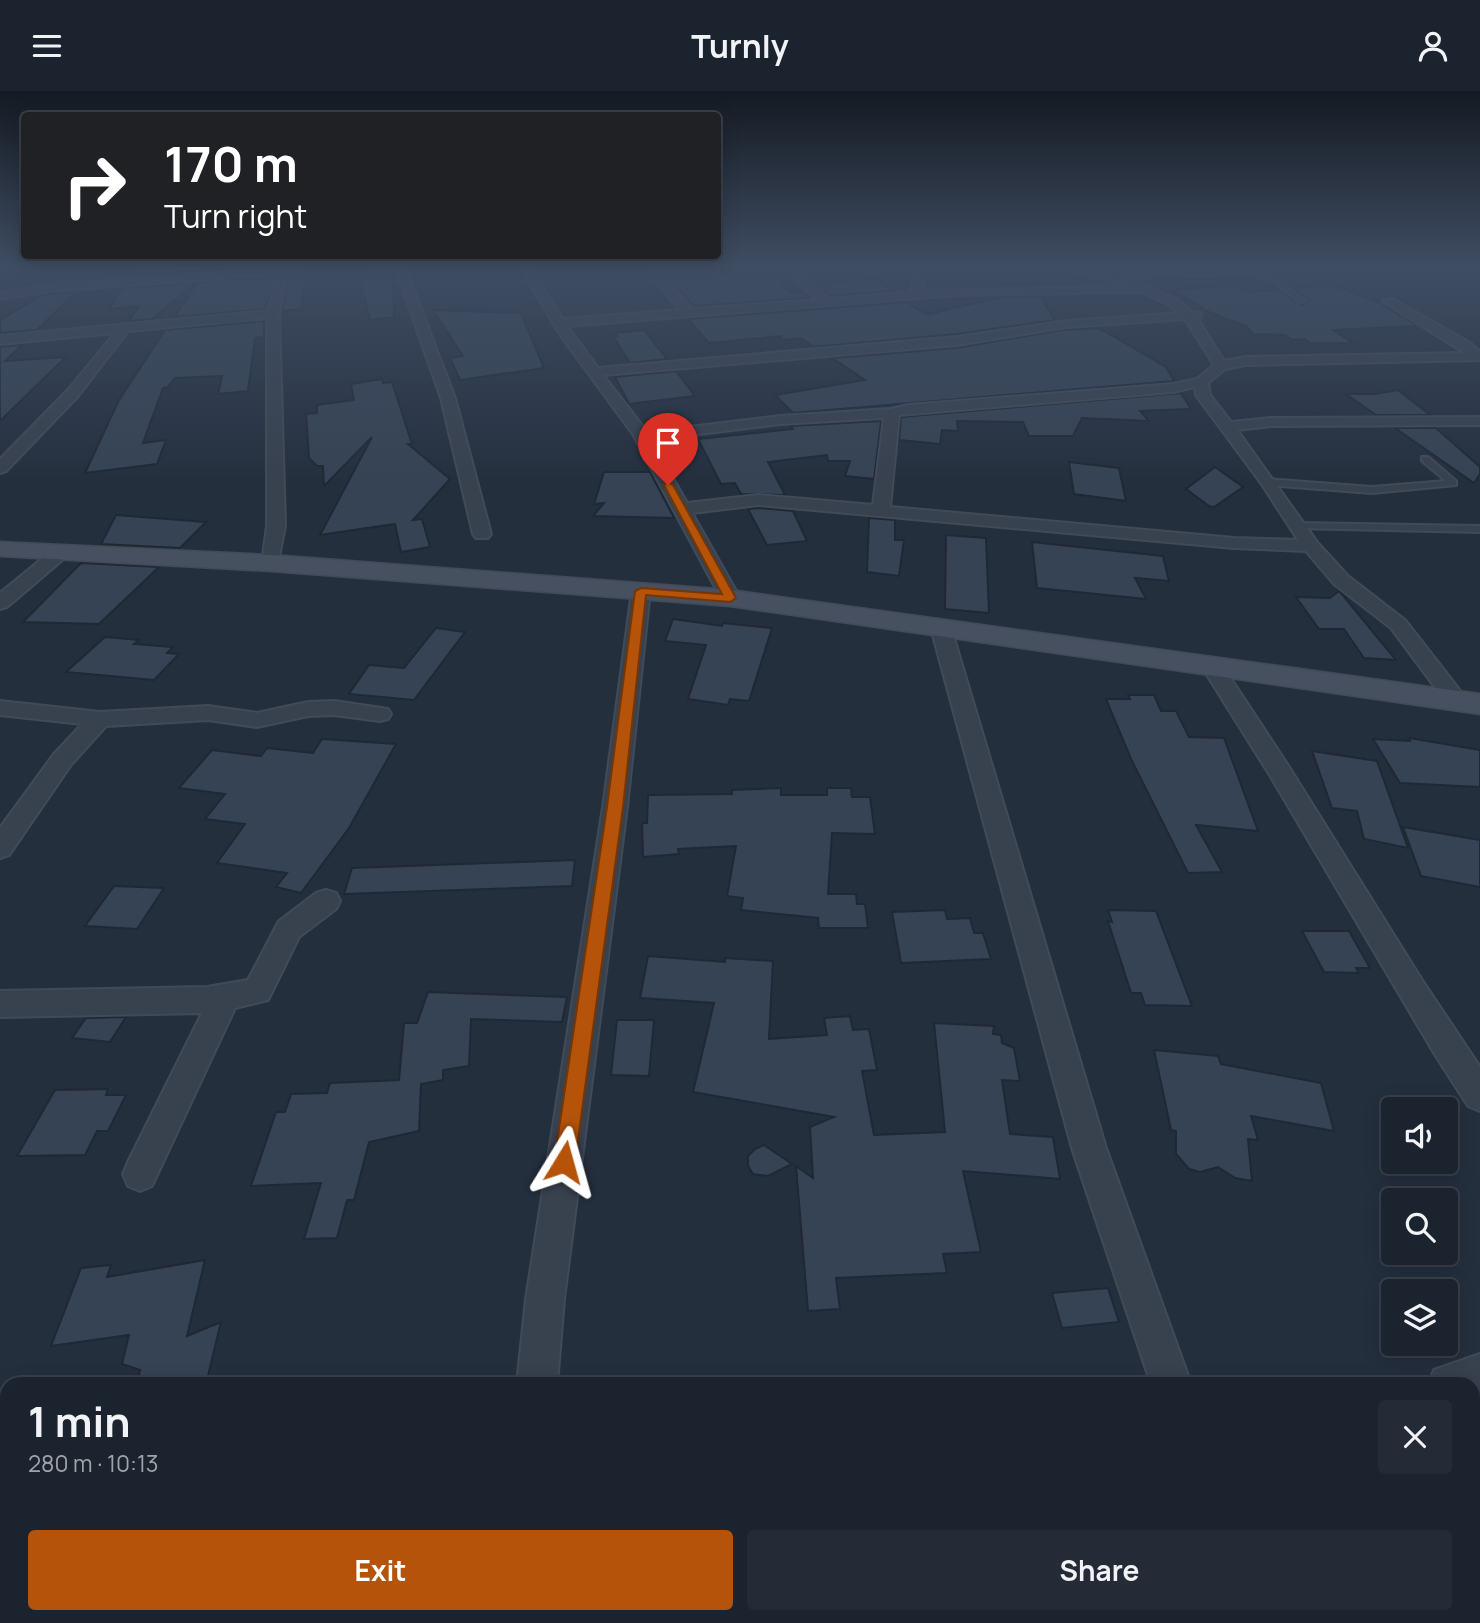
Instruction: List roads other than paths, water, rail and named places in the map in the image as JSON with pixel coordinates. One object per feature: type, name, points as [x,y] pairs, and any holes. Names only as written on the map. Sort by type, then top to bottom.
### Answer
[{"type":"street","points":[[0,468],[73,393],[116,338]]},
{"type":"street","points":[[271,563],[276,526],[273,338]]},
{"type":"street","points":[[425,338],[448,398],[482,534]]},
{"type":"street","points":[[570,338],[642,437],[730,598]]},
{"type":"street","points":[[593,372],[973,338]]},
{"type":"street","points":[[1204,338],[1221,366]]},
{"type":"street","points":[[1453,338],[1478,356]]},
{"type":"street","points":[[642,437],[780,420],[894,413],[921,408],[1173,388],[1201,382],[1221,366],[1245,361],[1478,356]]},
{"type":"street","points":[[1201,382],[1203,395],[1268,482],[1311,546],[1341,580],[1398,624],[1468,703]]},
{"type":"street","points":[[881,510],[894,413]]},
{"type":"street","points":[[1228,428],[1271,422],[1480,421]]},
{"type":"street","points":[[681,509],[758,500],[1234,544],[1311,546]]},
{"type":"street","points":[[0,549],[271,563],[730,598],[1468,703]]},
{"type":"street","points":[[0,603],[61,552]]},
{"type":"street","points":[[538,1377],[545,1299],[615,807],[641,591]]},
{"type":"street","points":[[941,628],[1089,1148],[1169,1377]]},
{"type":"street","points":[[1213,667],[1256,730],[1352,895],[1480,1095]]},
{"type":"street","points":[[0,708],[100,719],[208,713],[257,720],[308,709],[334,708],[380,714]]},
{"type":"street","points":[[0,848],[62,760],[100,719]]},
{"type":"street","points":[[0,1004],[207,1000],[257,991],[289,929],[326,901]]},
{"type":"street","points":[[140,1174],[225,997]]},
{"type":"lane","points":[[1268,482],[1372,490],[1453,483],[1425,459]]},
{"type":"lane","points":[[1297,527],[1480,529]]}]
